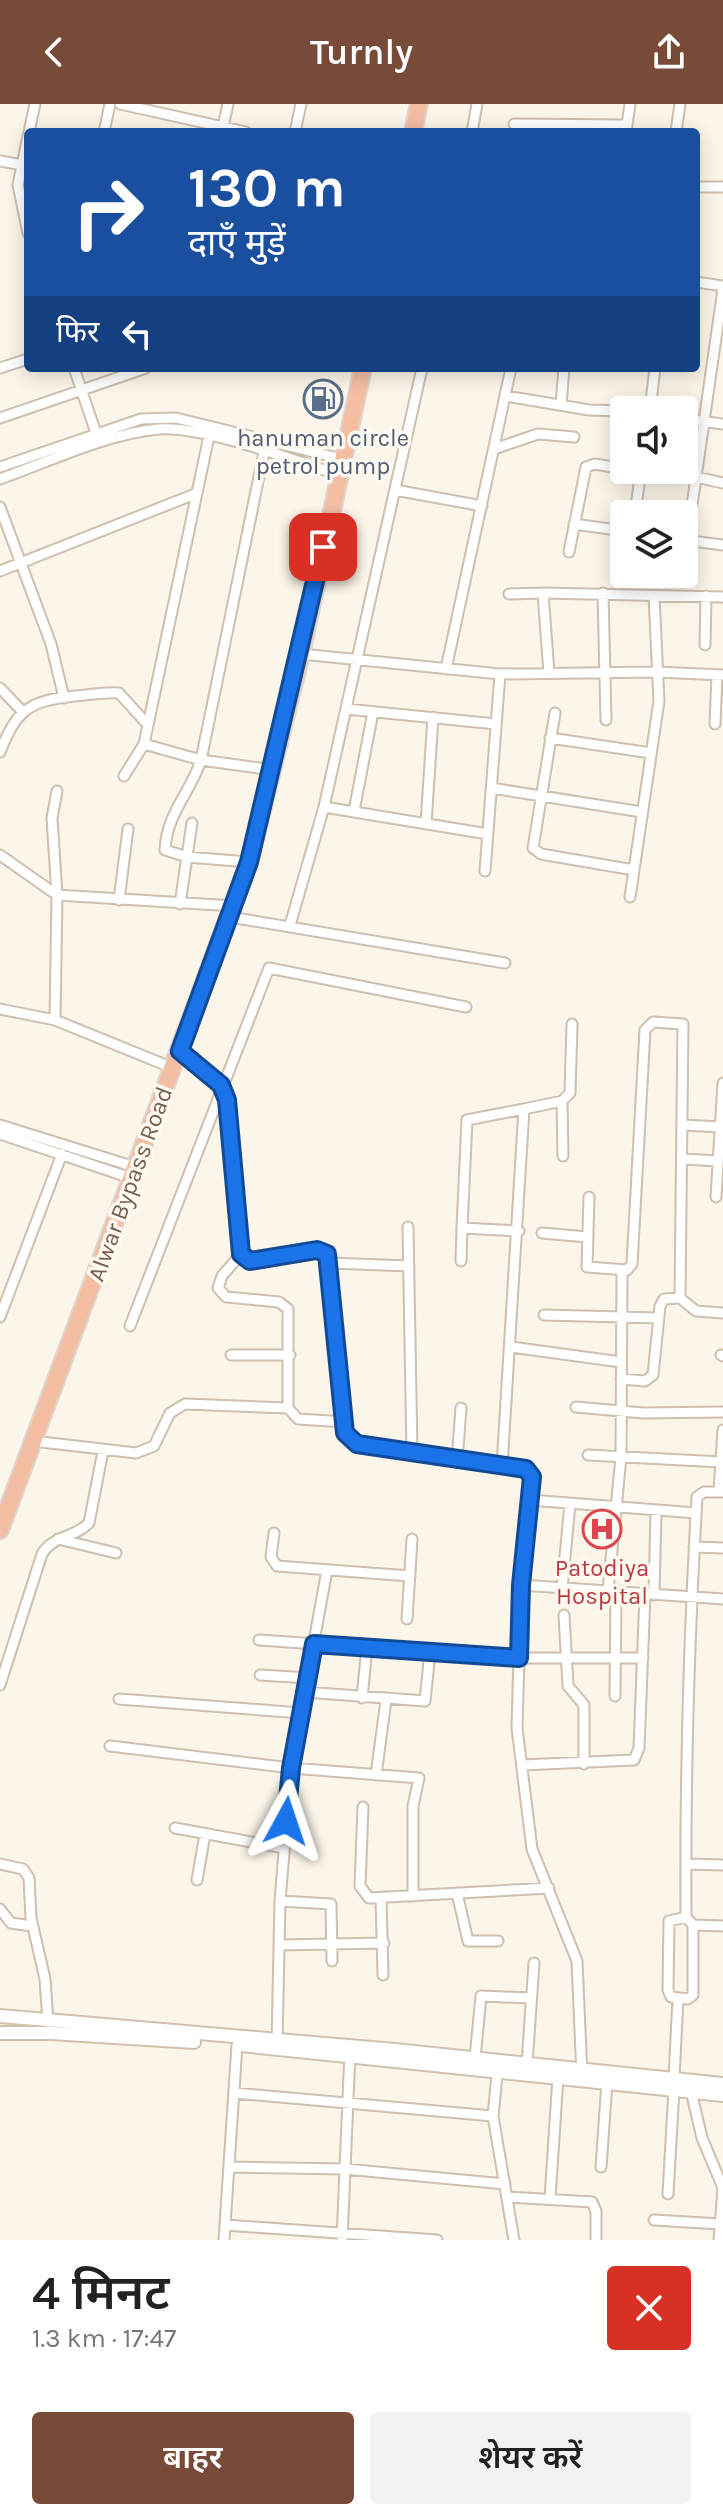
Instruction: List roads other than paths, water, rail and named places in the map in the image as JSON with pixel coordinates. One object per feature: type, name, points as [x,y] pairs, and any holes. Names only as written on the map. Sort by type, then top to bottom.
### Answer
[{"type":"highway","points":[[414,128],[419,104]]},
{"type":"highway","name":"Alwar Bypass Road","points":[[1,1525],[249,862],[301,654],[362,372]]},
{"type":"street","points":[[29,128],[35,104]]},
{"type":"street","points":[[105,128],[110,104]]},
{"type":"street","points":[[120,104],[228,128]]},
{"type":"street","points":[[223,127],[228,104]]},
{"type":"street","points":[[296,128],[301,104]]},
{"type":"street","points":[[473,128],[477,104]]},
{"type":"street","points":[[627,128],[630,104]]},
{"type":"street","points":[[677,128],[680,104]]},
{"type":"street","points":[[514,124],[604,128]]},
{"type":"street","points":[[24,155],[18,185],[24,221]]},
{"type":"street","points":[[0,161],[22,165]]},
{"type":"street","points":[[700,187],[723,187]]},
{"type":"street","points":[[698,461],[723,288],[700,283]]},
{"type":"street","points":[[0,368],[24,360]]},
{"type":"street","points":[[75,372],[98,439]]},
{"type":"street","points":[[0,418],[134,372]]},
{"type":"street","points":[[290,925],[324,807],[421,372]]},
{"type":"street","points":[[446,669],[510,372]]},
{"type":"street","points":[[561,405],[564,372]]},
{"type":"street","points":[[652,396],[655,372]]},
{"type":"street","points":[[506,396],[610,410]]},
{"type":"street","points":[[0,479],[141,419],[176,418],[341,467]]},
{"type":"street","points":[[698,421],[723,424]]},
{"type":"street","points":[[0,467],[98,439],[161,429],[209,436],[264,452],[341,467]]},
{"type":"street","points":[[494,449],[538,434],[574,437]]},
{"type":"street","points":[[124,776],[144,744],[209,436]]},
{"type":"street","points":[[249,862],[169,854],[166,841],[170,817],[193,785],[201,760],[264,452]]},
{"type":"street","points":[[569,552],[586,467],[595,464],[610,467]]},
{"type":"street","points":[[698,477],[723,483]]},
{"type":"street","points":[[395,490],[482,506]]},
{"type":"street","points":[[0,571],[195,494]]},
{"type":"street","points":[[0,507],[51,644],[64,698]]},
{"type":"street","points":[[574,524],[610,529]]},
{"type":"street","points":[[698,542],[723,545]]},
{"type":"street","points":[[543,593],[549,673]]},
{"type":"street","points":[[603,593],[606,720]]},
{"type":"street","points":[[509,594],[723,597]]},
{"type":"street","points":[[630,897],[659,701],[654,596]]},
{"type":"street","points":[[705,645],[706,596]]},
{"type":"street","points":[[301,654],[500,674],[657,672],[720,675],[715,724]]},
{"type":"street","points":[[485,871],[500,674]]},
{"type":"street","points":[[0,688],[23,712]]},
{"type":"street","points":[[0,752],[11,724],[23,712],[45,700],[119,693],[148,725]]},
{"type":"street","points":[[346,709],[496,724]]},
{"type":"street","points":[[354,811],[373,712]]},
{"type":"street","points":[[555,713],[533,848],[541,854],[634,870]]},
{"type":"street","points":[[426,824],[433,717]]},
{"type":"street","points":[[550,738],[651,753]]},
{"type":"street","points":[[144,744],[201,760],[273,770]]},
{"type":"street","points":[[491,788],[642,812]]},
{"type":"street","points":[[55,1020],[57,895],[52,818],[57,791]]},
{"type":"street","points":[[324,807],[488,834]]},
{"type":"street","points":[[180,904],[192,823]]},
{"type":"street","points":[[119,900],[128,829]]},
{"type":"street","points":[[0,855],[57,895],[180,904],[505,963]]},
{"type":"street","points":[[130,1326],[269,968],[466,1007]]},
{"type":"street","points":[[0,1009],[55,1020],[173,1068]]},
{"type":"street","points":[[589,1197],[587,1267],[622,1271],[632,1264],[645,1030],[649,1024],[681,1023],[685,1026],[680,1298]]},
{"type":"street","points":[[461,1261],[467,1120],[562,1101],[570,1093],[572,1024]]},
{"type":"street","points":[[180,1051],[221,1085],[231,1122],[241,1254],[218,1282],[220,1294],[285,1305],[290,1315],[288,1408],[298,1419],[345,1422]]},
{"type":"street","points":[[716,1197],[723,1083]]},
{"type":"street","points":[[562,1101],[563,1156]]},
{"type":"street","points":[[502,1466],[519,1231],[524,1109]]},
{"type":"street","points":[[684,1125],[720,1127]]},
{"type":"street","points":[[3,1130],[133,1172]]},
{"type":"street","points":[[0,1147],[3,1130]]},
{"type":"street","points":[[3,1130],[62,1154],[133,1172]]},
{"type":"street","points":[[0,1317],[62,1154]]},
{"type":"street","points":[[683,1159],[718,1161]]},
{"type":"street","points":[[408,1227],[412,1454]]},
{"type":"street","points":[[462,1228],[519,1231]]},
{"type":"street","points":[[542,1233],[587,1237]]},
{"type":"street","points":[[241,1254],[250,1261],[322,1250],[330,1263],[345,1433],[357,1444],[531,1471],[521,1585],[517,1728],[530,1840],[577,1961],[582,2074]]},
{"type":"street","points":[[330,1263],[409,1266]]},
{"type":"street","points":[[615,1696],[612,1592],[621,1457],[622,1271]]},
{"type":"street","points":[[621,1379],[645,1381],[653,1375],[662,1301],[680,1298],[696,1311],[723,1313]]},
{"type":"street","points":[[544,1315],[659,1318]]},
{"type":"street","points":[[511,1347],[621,1362]]},
{"type":"street","points":[[231,1355],[290,1355]]},
{"type":"street","points":[[33,1441],[136,1453],[154,1446],[170,1413],[185,1404],[288,1408]]},
{"type":"street","points":[[576,1407],[621,1411],[723,1412]]},
{"type":"street","points":[[457,1461],[461,1408]]},
{"type":"street","points":[[723,1430],[721,1492],[699,1493],[691,1597],[686,1864],[690,1921],[693,1995],[671,1997],[668,1990],[669,1921],[690,1921],[723,1926]]},
{"type":"street","points":[[0,1685],[42,1554],[58,1539],[84,1529],[89,1523],[103,1451]]},
{"type":"street","points":[[588,1455],[721,1462]]},
{"type":"street","points":[[530,1500],[696,1513]]},
{"type":"street","points":[[562,1588],[570,1504]]},
{"type":"street","points":[[522,1765],[628,1762],[638,1754],[656,1511]]},
{"type":"street","points":[[274,1533],[271,1557],[277,1566],[410,1576]]},
{"type":"street","points":[[58,1539],[116,1553]]},
{"type":"street","points":[[407,1619],[412,1539]]},
{"type":"street","points":[[694,1547],[723,1548]]},
{"type":"street","points":[[277,2044],[280,1901],[291,1768],[327,1570]]},
{"type":"street","points":[[521,1585],[723,1599]]},
{"type":"street","points":[[564,1615],[568,1686],[584,1705],[584,1764]]},
{"type":"street","points":[[259,1640],[519,1658],[643,1658]]},
{"type":"street","points":[[362,1698],[367,1647]]},
{"type":"street","points":[[305,1692],[425,1701],[430,1652]]},
{"type":"street","points":[[260,1675],[308,1678]]},
{"type":"street","points":[[119,1699],[301,1713]]},
{"type":"street","points":[[376,1775],[386,1700]]},
{"type":"street","points":[[110,1746],[291,1768],[419,1778],[413,1806],[413,1896]]},
{"type":"street","points":[[363,1807],[360,1886],[369,1898],[549,1888]]},
{"type":"street","points":[[175,1828],[284,1848]]},
{"type":"street","points":[[197,1880],[205,1834]]},
{"type":"street","points":[[0,1864],[27,1873],[32,1926],[45,1979],[48,2022]]},
{"type":"street","points":[[686,1864],[723,1865]]},
{"type":"street","points":[[457,1893],[468,1941],[498,1941]]},
{"type":"street","points":[[381,1899],[383,1975]]},
{"type":"street","points":[[280,1901],[331,1904],[332,1961]]},
{"type":"street","points":[[0,1909],[11,1923],[32,1926]]},
{"type":"street","points":[[279,1945],[384,1943]]},
{"type":"street","points":[[527,2064],[534,1963]]},
{"type":"street","points":[[475,2058],[481,1996],[531,1998]]},
{"type":"street","points":[[668,2194],[678,1998]]},
{"type":"street","points":[[0,2016],[498,2066],[558,2077],[582,2074],[607,2082],[723,2084]]},
{"type":"street","points":[[0,2033],[51,2033],[237,2045],[277,2044]]},
{"type":"street","points":[[224,2240],[237,2045]]},
{"type":"street","points":[[350,2051],[475,2058],[498,2066],[527,2064],[582,2074],[674,2084],[691,2091],[723,2095]]},
{"type":"street","points":[[342,2237],[350,2051]]},
{"type":"street","points":[[498,2066],[493,2116],[514,2240]]},
{"type":"street","points":[[550,2198],[558,2077]]},
{"type":"street","points":[[601,2167],[607,2082]]},
{"type":"street","points":[[691,2091],[702,2138],[723,2188],[719,2240]]},
{"type":"street","points":[[234,2093],[493,2116]]},
{"type":"street","points":[[229,2167],[345,2169],[505,2184]]},
{"type":"street","points":[[507,2197],[592,2202],[596,2211],[596,2240]]},
{"type":"street","points":[[654,2220],[720,2224]]},
{"type":"street","points":[[225,2225],[342,2237],[437,2240]]},
{"type":"place","name":"hanuman circle petrol pump","points":[[323,399]]},
{"type":"place","name":"Patodiya Hospital","points":[[602,1529]]}]
